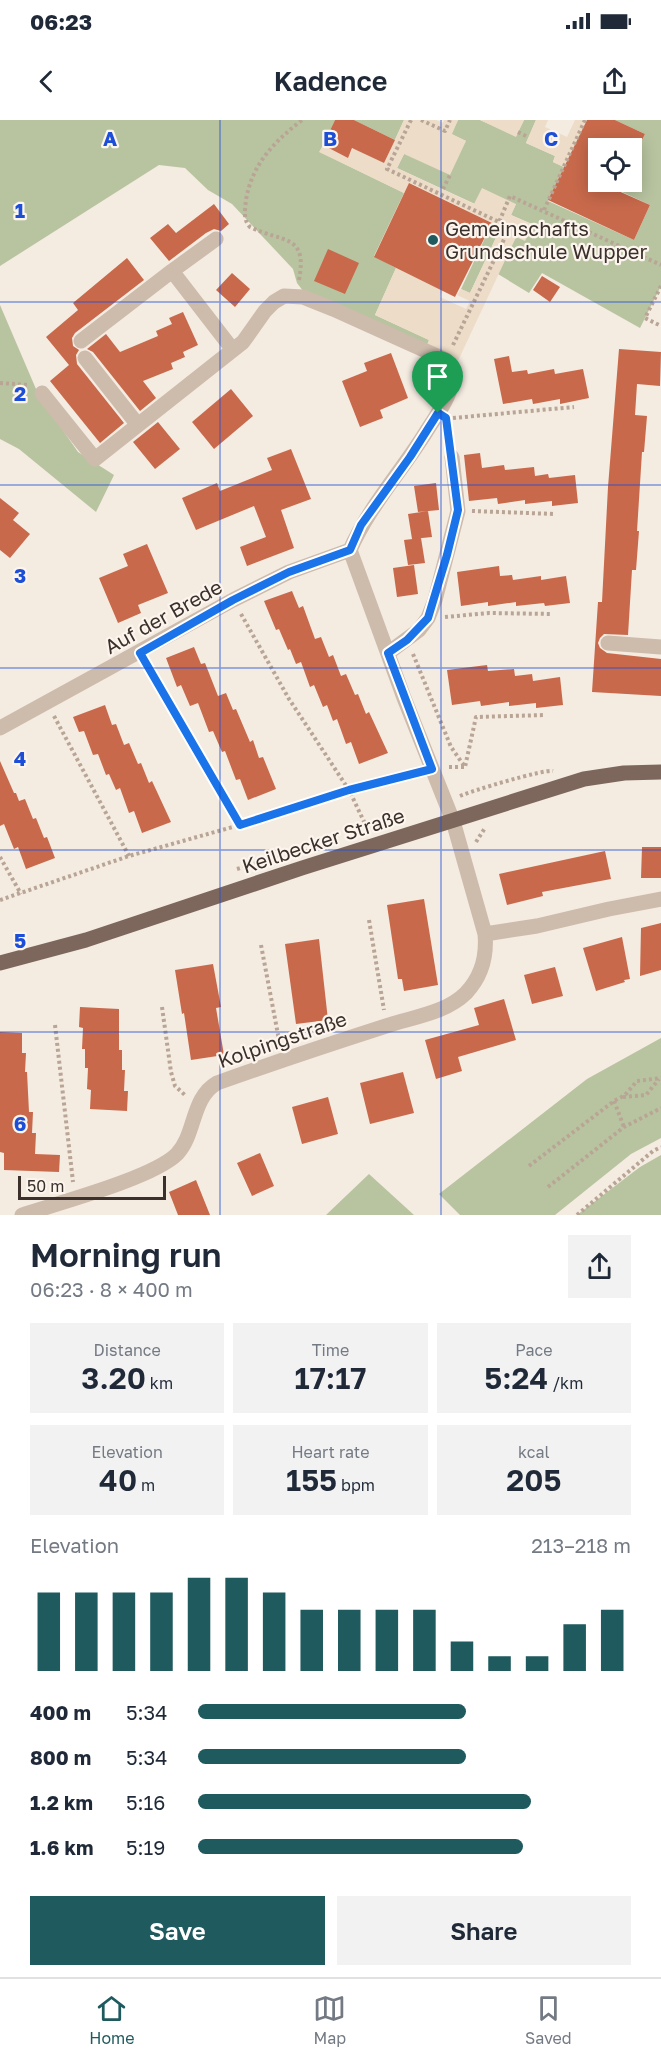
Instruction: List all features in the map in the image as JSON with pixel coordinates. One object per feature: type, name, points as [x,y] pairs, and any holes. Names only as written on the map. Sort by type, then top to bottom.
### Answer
[{"type":"main road","name":"Keilbecker Straße","points":[[0,963],[86,940],[290,871],[584,779],[624,773],[661,772]]},
{"type":"street","points":[[81,341],[216,239]]},
{"type":"street","points":[[172,271],[238,346]]},
{"type":"street","points":[[42,393],[95,459],[238,346],[265,311],[284,296],[296,296],[362,321],[446,360],[450,367],[452,381],[438,413],[410,457],[361,525],[350,550],[453,821]]},
{"type":"street","points":[[85,358],[138,425]]},
{"type":"street","points":[[388,653],[407,640],[428,618],[435,600],[458,510],[452,458]]},
{"type":"street","name":"Auf der Brede","points":[[0,728],[48,704],[233,600],[289,572],[350,550]]},
{"type":"street","points":[[608,643],[661,647]]},
{"type":"street","name":"Kolpingstraße","points":[[22,1215],[151,1170],[176,1155],[186,1139],[204,1093],[217,1083],[447,1006],[467,992],[478,977],[486,958],[485,934],[453,821]]},
{"type":"street","points":[[485,934],[537,926],[661,899]]},
{"type":"path","points":[[296,296],[301,269],[301,252],[289,241],[250,228],[245,215],[248,192],[256,168],[267,151],[302,120]]},
{"type":"path","points":[[411,120],[387,169],[510,228],[446,360]]},
{"type":"path","points":[[422,120],[445,131],[450,120]]},
{"type":"path","points":[[544,210],[585,120]]},
{"type":"path","points":[[518,132],[528,137]]},
{"type":"path","points":[[443,189],[450,175]]},
{"type":"path","points":[[499,222],[510,195],[661,265]]},
{"type":"path","points":[[661,286],[645,318],[661,326]]},
{"type":"path","points":[[0,383],[26,383],[42,393]]},
{"type":"path","points":[[438,413],[446,418],[573,407]]},
{"type":"path","points":[[458,510],[555,514]]},
{"type":"path","points":[[233,600],[289,699],[349,790],[370,835]]},
{"type":"path","points":[[428,618],[489,613],[552,614]]},
{"type":"path","points":[[407,640],[451,747],[465,767],[476,717],[545,715]]},
{"type":"path","points":[[140,653],[240,825]]},
{"type":"path","points":[[48,704],[129,856]]},
{"type":"path","points":[[0,900],[129,856],[240,825],[349,790],[421,772],[425,779]]},
{"type":"path","points":[[0,857],[21,894]]},
{"type":"path","points":[[369,920],[387,1026]]},
{"type":"path","points":[[261,945],[283,1060]]},
{"type":"path","points":[[162,1007],[175,1086],[183,1094],[200,1103]]},
{"type":"path","points":[[55,1025],[75,1197]]},
{"type":"path","points":[[623,1097],[638,1081],[660,1078]]},
{"type":"path","points":[[529,1166],[614,1101],[623,1097],[645,1095],[660,1078]]},
{"type":"path","points":[[614,1101],[624,1127]]},
{"type":"path","points":[[548,1187],[624,1127],[661,1108]]},
{"type":"path","points":[[577,1215],[653,1151],[661,1147]]},
{"type":"green space","points":[[0,120],[335,120],[320,152],[404,193],[374,256],[396,268],[375,315],[429,340],[425,350],[310,300],[297,283],[293,269],[232,204],[208,190],[185,168],[159,165],[0,266]]},
{"type":"green space","points":[[354,120],[404,120],[395,140]]},
{"type":"green space","points":[[458,120],[480,120],[516,136],[524,120],[536,120],[526,143],[555,156],[553,162],[564,167],[548,201],[634,240],[650,205],[622,192],[642,192],[642,140],[645,134],[615,120],[661,120],[661,286],[640,328],[542,273],[529,293],[498,274],[516,237],[532,224],[511,215],[516,204],[475,204],[397,168],[404,154],[466,141],[451,134]]},
{"type":"green space","points":[[492,223],[501,227],[470,293],[461,289]]},
{"type":"green space","points":[[0,305],[39,396],[78,452],[114,475],[96,512],[19,449],[0,439]]},
{"type":"green space","points":[[661,1038],[661,1138],[631,1154],[555,1215],[460,1215],[439,1194],[587,1079]]},
{"type":"green space","points":[[661,1155],[661,1215],[577,1215],[640,1167]]},
{"type":"green space","points":[[369,1174],[414,1215],[326,1215]]},
{"type":"shaded area","points":[[404,120],[436,120],[443,123],[444,120],[458,120],[452,134],[466,141],[450,175],[404,154],[397,168],[474,204],[482,188],[516,204],[511,215],[533,225],[525,241],[516,237],[456,365],[425,350],[429,340],[375,315],[396,268],[443,290],[440,297],[466,309],[470,301],[457,295],[461,289],[470,293],[501,227],[410,183],[404,193],[319,152],[323,145],[348,157],[353,148],[384,163]]},
{"type":"shaded area","points":[[480,120],[524,120],[516,137]]},
{"type":"shaded area","points":[[536,120],[548,120],[545,127],[567,137],[575,120],[587,120],[583,176],[553,162],[555,156],[526,143]]},
{"type":"building","points":[[335,120],[354,120],[395,140],[384,163],[352,148],[348,158],[323,145]]},
{"type":"building","points":[[587,120],[615,120],[645,134],[642,140],[642,138],[588,138],[588,192],[621,192],[650,205],[634,240],[548,200]]},
{"type":"building","name":"Gemeinschafts Grundschule Wupper","points":[[409,183],[492,223],[455,297],[374,257]]},
{"type":"building","points":[[214,204],[229,224],[221,231],[214,229],[206,233],[169,261],[150,238],[168,224],[176,233]]},
{"type":"building","points":[[328,249],[359,263],[345,294],[314,281]]},
{"type":"building","points":[[127,258],[144,280],[75,333],[72,338],[73,346],[79,350],[76,355],[77,364],[124,423],[100,443],[50,381],[69,365],[46,337],[78,310],[73,303]]},
{"type":"building","points":[[232,273],[250,289],[235,307],[216,290]]},
{"type":"building","points":[[542,276],[560,287],[550,302],[533,290]]},
{"type":"building","points":[[183,312],[198,345],[183,352],[185,357],[171,363],[173,369],[143,381],[156,398],[140,411],[93,352],[87,349],[106,334],[120,352],[158,336],[156,331],[172,324],[169,318]]},
{"type":"building","points":[[619,349],[661,352],[660,386],[637,384],[635,415],[647,416],[644,452],[642,452],[636,570],[632,570],[628,635],[604,634],[598,643],[600,648],[607,653],[661,659],[661,696],[592,692],[598,602],[602,602]]},
{"type":"building","points":[[391,353],[408,398],[380,410],[383,418],[360,427],[342,381],[367,371],[364,363]]},
{"type":"building","points":[[509,356],[512,372],[527,370],[528,374],[554,369],[555,374],[583,369],[589,398],[560,404],[560,399],[533,404],[532,399],[503,404],[494,359]]},
{"type":"building","points":[[231,389],[253,416],[214,449],[192,422]]},
{"type":"building","points":[[158,422],[180,449],[155,469],[133,442]]},
{"type":"building","points":[[291,449],[311,499],[281,510],[294,548],[247,566],[240,547],[266,537],[254,506],[196,530],[182,498],[217,483],[220,491],[272,470],[267,458]]},
{"type":"building","points":[[480,453],[482,468],[504,465],[505,470],[534,467],[535,476],[548,474],[549,478],[575,475],[578,503],[552,506],[552,501],[525,504],[525,500],[498,504],[497,498],[469,501],[464,455]]},
{"type":"building","points":[[436,483],[439,510],[418,512],[414,486]]},
{"type":"building","points":[[0,498],[19,513],[13,520],[30,534],[10,558],[0,550]]},
{"type":"building","points":[[428,511],[432,537],[412,539],[408,514]]},
{"type":"building","points":[[421,538],[425,563],[408,565],[404,540]]},
{"type":"building","points":[[147,544],[168,593],[138,605],[141,613],[118,623],[99,578],[128,566],[123,554]]},
{"type":"building","points":[[414,565],[418,594],[397,597],[393,568]]},
{"type":"building","points":[[499,566],[500,576],[512,575],[513,580],[541,576],[541,580],[566,576],[570,603],[516,606],[516,602],[488,606],[488,602],[461,606],[457,572]]},
{"type":"building","points":[[292,591],[299,608],[303,606],[315,639],[321,637],[329,657],[333,655],[341,676],[346,674],[366,714],[369,712],[388,753],[359,764],[351,742],[346,744],[337,719],[333,721],[327,705],[323,707],[314,685],[310,687],[301,662],[296,664],[279,629],[276,630],[264,601]]},
{"type":"building","points":[[194,647],[201,664],[205,663],[218,696],[226,693],[233,710],[236,709],[250,742],[253,740],[259,758],[263,757],[276,789],[248,800],[240,779],[236,780],[225,751],[222,752],[213,731],[209,732],[198,703],[190,706],[181,685],[177,687],[166,658]]},
{"type":"building","points":[[487,665],[488,671],[514,669],[515,676],[532,674],[533,681],[560,677],[563,705],[536,708],[536,703],[509,706],[509,702],[481,706],[480,701],[452,705],[447,670]]},
{"type":"building","points":[[105,705],[112,725],[116,724],[124,745],[129,743],[149,783],[152,781],[171,822],[142,833],[134,811],[129,813],[120,788],[116,790],[109,774],[106,775],[98,754],[93,755],[84,731],[79,732],[73,717]]},
{"type":"building","points":[[0,761],[14,793],[19,801],[25,799],[44,838],[47,837],[55,858],[26,869],[18,847],[14,849],[4,824],[0,826]]},
{"type":"building","points":[[642,847],[661,847],[661,878],[641,878]]},
{"type":"building","points":[[605,851],[611,879],[542,892],[543,896],[507,905],[499,874]]},
{"type":"building","points":[[424,899],[438,985],[404,991],[402,979],[398,979],[387,905]]},
{"type":"building","points":[[661,923],[661,970],[640,976],[641,928]]},
{"type":"building","points":[[622,937],[630,979],[596,991],[583,948]]},
{"type":"building","points":[[319,939],[328,1020],[296,1024],[285,944]]},
{"type":"building","points":[[213,964],[221,1007],[216,1008],[224,1055],[191,1060],[175,970]]},
{"type":"building","points":[[555,967],[563,996],[532,1004],[524,975]]},
{"type":"building","points":[[504,999],[516,1040],[458,1057],[462,1071],[436,1079],[425,1040],[479,1025],[474,1008]]},
{"type":"building","points":[[80,1007],[119,1009],[119,1050],[122,1050],[122,1070],[125,1070],[124,1091],[128,1091],[127,1111],[90,1109],[91,1090],[87,1089],[88,1068],[85,1068],[85,1049],[82,1049],[83,1028],[79,1027]]},
{"type":"building","points":[[0,1032],[22,1033],[22,1053],[26,1053],[25,1072],[27,1072],[29,1112],[33,1112],[32,1133],[36,1133],[35,1154],[60,1155],[59,1172],[4,1170],[4,1153],[0,1152]]},
{"type":"building","points":[[403,1072],[414,1113],[370,1124],[360,1083]]},
{"type":"building","points":[[328,1097],[338,1134],[302,1144],[292,1107]]},
{"type":"building","points":[[260,1153],[274,1186],[252,1196],[237,1163]]},
{"type":"building","points":[[196,1180],[210,1215],[178,1215],[169,1192]]},
{"type":"place","name":"Gemeinschafts Grundschule Wupper","points":[[433,240]]},
{"type":"route","points":[[438,413],[446,418],[458,510],[435,600],[428,618],[419,630],[388,653],[432,769],[349,790],[240,825],[140,653],[233,600],[289,572],[350,550],[361,525],[410,457],[438,413]]}]
